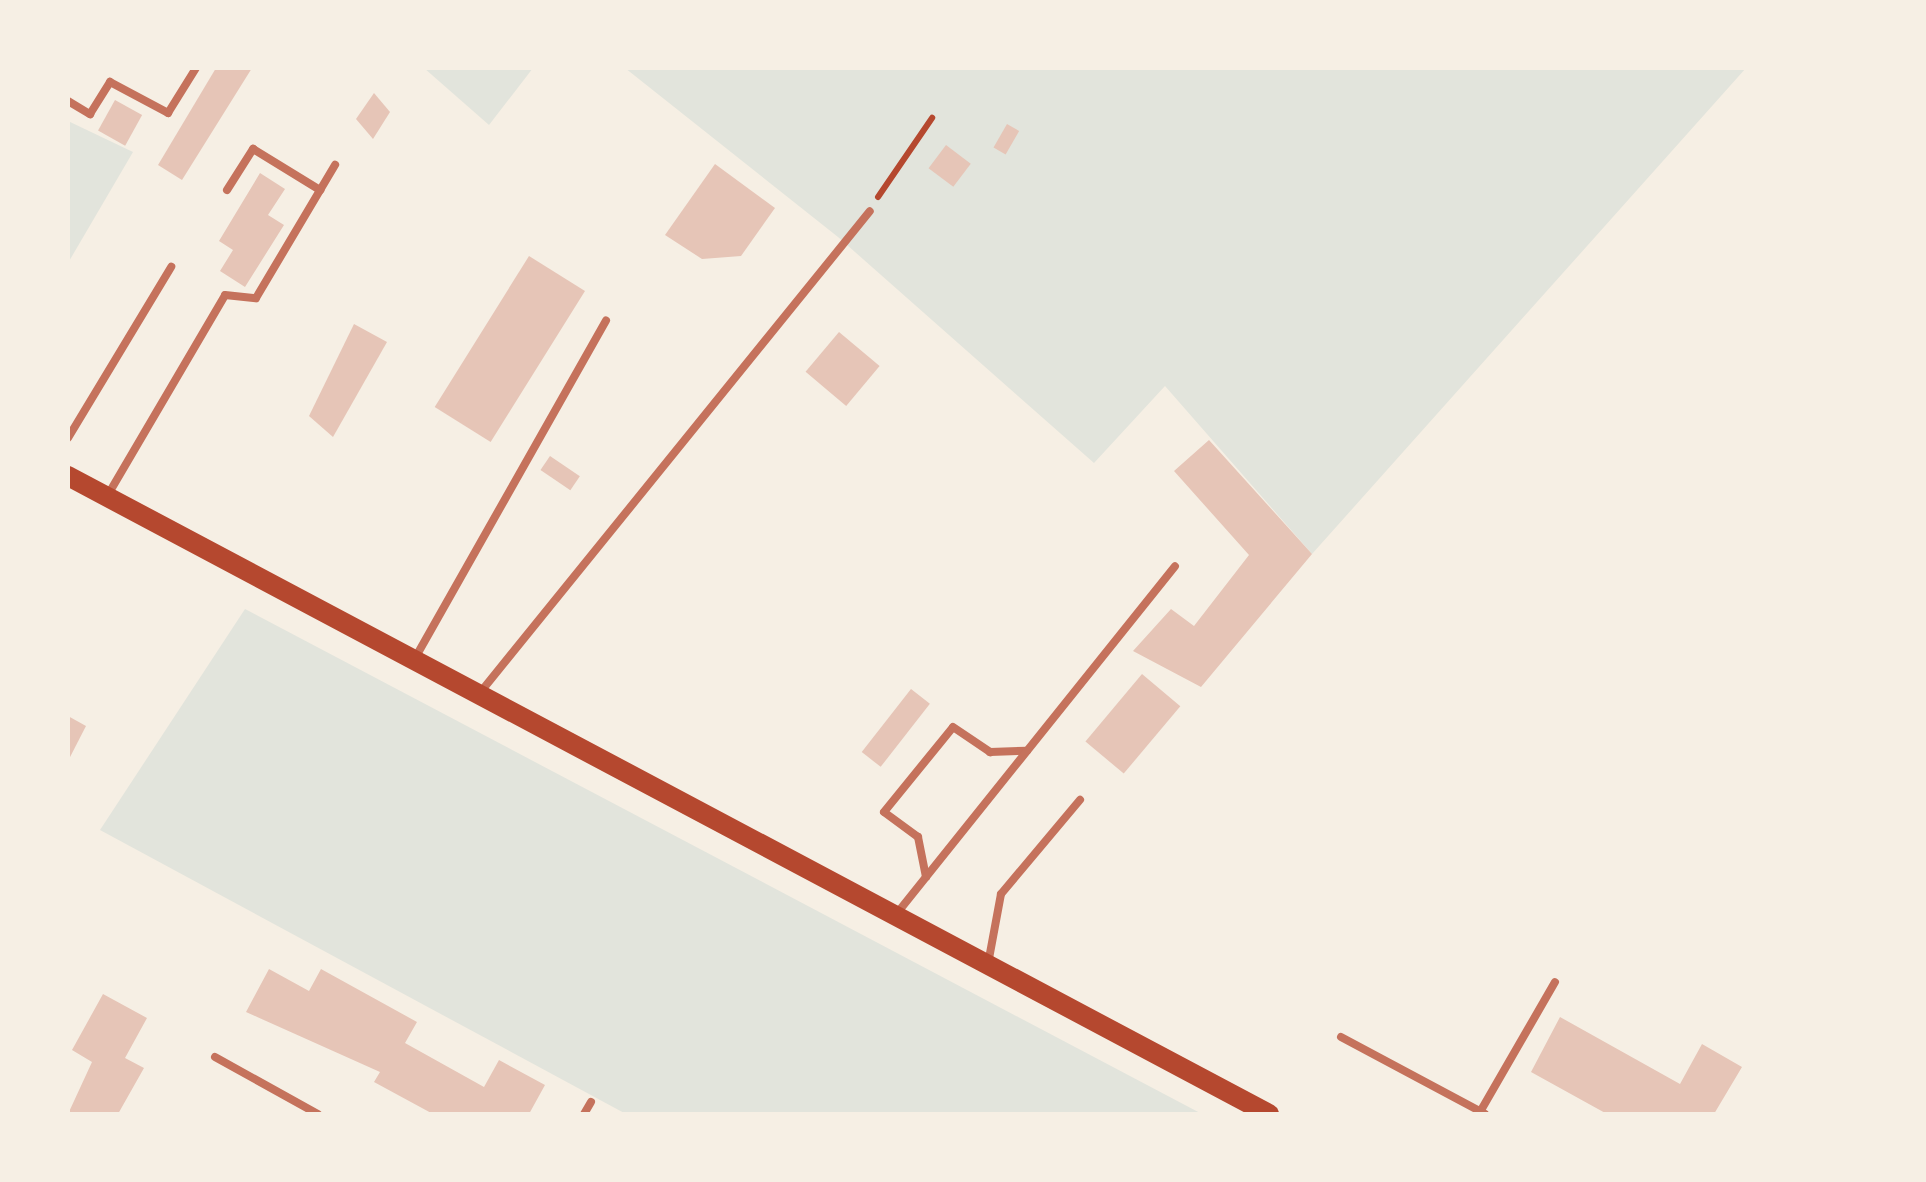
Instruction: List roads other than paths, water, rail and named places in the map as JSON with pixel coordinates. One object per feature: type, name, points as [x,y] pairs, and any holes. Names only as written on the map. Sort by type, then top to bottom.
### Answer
[{"type":"main road","points":[[68,476],[1269,1114]]},
{"type":"lane","points":[[68,101],[90,114],[110,82],[168,113],[196,68]]},
{"type":"lane","points":[[227,190],[253,149],[320,190]]},
{"type":"lane","points":[[107,497],[224,295],[256,298],[335,164]]},
{"type":"lane","points":[[480,694],[870,211]]},
{"type":"lane","points":[[68,438],[171,267]]},
{"type":"lane","points":[[414,660],[606,321]]},
{"type":"lane","points":[[895,916],[1175,566]]},
{"type":"lane","points":[[926,877],[918,837],[884,812],[953,727],[990,752],[1027,751]]},
{"type":"lane","points":[[987,965],[1001,894],[1080,800]]},
{"type":"lane","points":[[1341,1037],[1482,1113],[1555,982]]},
{"type":"lane","points":[[215,1056],[318,1114]]},
{"type":"lane","points":[[584,1114],[591,1102]]}]
